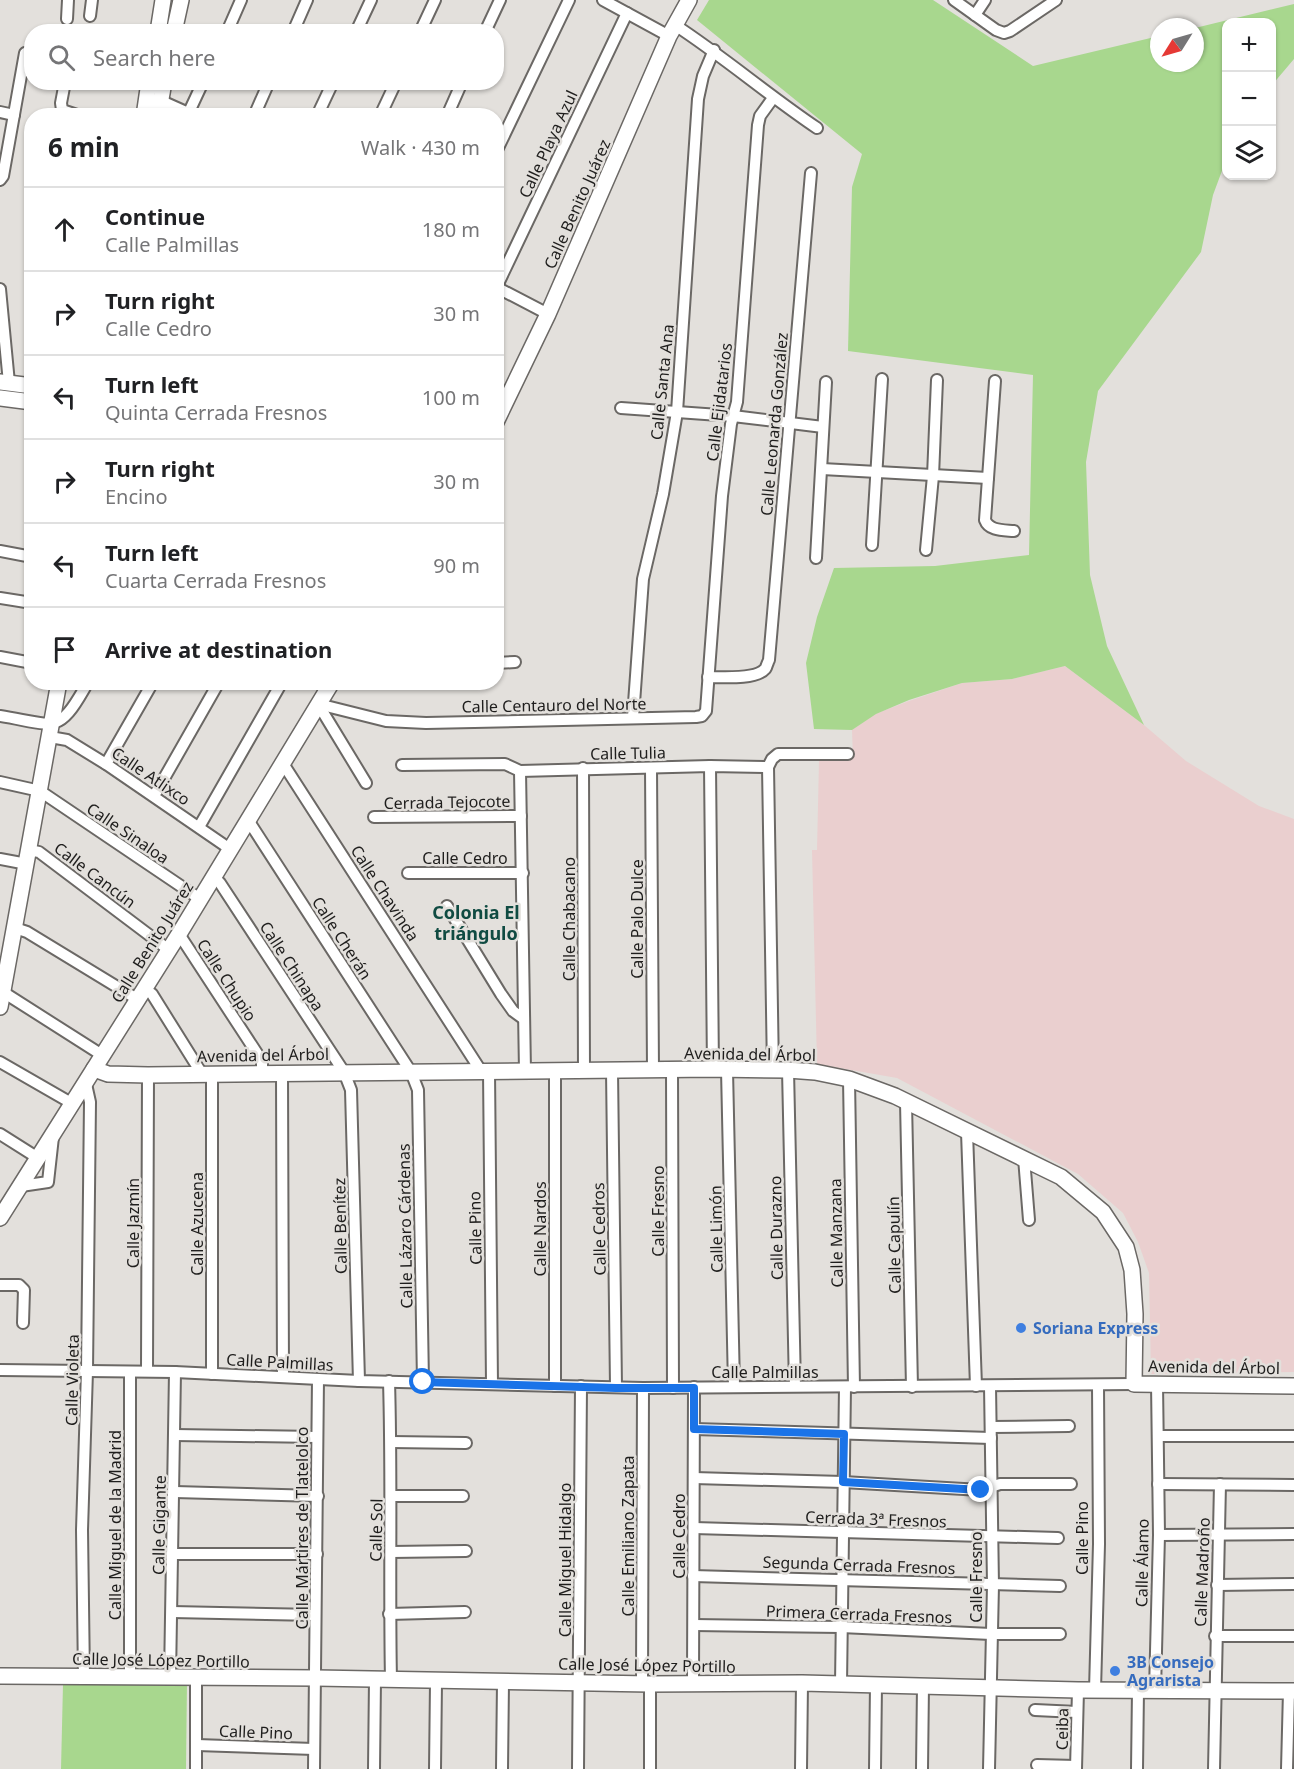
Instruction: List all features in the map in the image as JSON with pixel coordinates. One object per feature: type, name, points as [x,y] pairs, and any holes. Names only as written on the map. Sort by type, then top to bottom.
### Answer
[{"type":"street","points":[[67,19],[68,0]]},
{"type":"street","points":[[90,16],[92,0]]},
{"type":"street","points":[[159,24],[163,0]]},
{"type":"street","points":[[176,24],[181,0]]},
{"type":"street","points":[[230,24],[241,0]]},
{"type":"street","points":[[296,24],[307,0]]},
{"type":"street","points":[[360,24],[371,0]]},
{"type":"street","points":[[424,24],[435,0]]},
{"type":"street","points":[[489,24],[500,0]]},
{"type":"street","points":[[504,135],[569,0]]},
{"type":"street","points":[[603,0],[627,13],[714,50],[773,98],[817,128]]},
{"type":"street","name":"Calle Benito Juárez","points":[[504,405],[548,314],[672,31],[689,0]]},
{"type":"street","points":[[954,0],[1004,33],[1056,0]]},
{"type":"street","points":[[975,15],[985,0]]},
{"type":"street","name":"Calle Playa Azul","points":[[504,273],[627,13]]},
{"type":"street","name":"Calle Santa Ana","points":[[633,717],[642,579],[663,494],[677,412],[698,99],[703,76],[714,50]]},
{"type":"street","points":[[0,180],[3,176],[24,59]]},
{"type":"street","points":[[62,108],[63,90]]},
{"type":"street","points":[[194,108],[200,90]]},
{"type":"street","points":[[258,108],[266,90]]},
{"type":"street","points":[[321,108],[329,90]]},
{"type":"street","points":[[384,108],[392,90]]},
{"type":"street","points":[[451,108],[458,90]]},
{"type":"street","name":"Calle Ejidatarios","points":[[708,677],[722,496],[737,402],[758,125],[760,116],[773,98]]},
{"type":"street","points":[[154,99],[177,108]]},
{"type":"street","points":[[0,112],[14,115]]},
{"type":"street","name":"Calle Leonarda González","points":[[708,677],[758,674],[765,669],[769,660],[811,173]]},
{"type":"street","points":[[0,289],[5,383],[24,385]]},
{"type":"street","points":[[504,292],[548,314]]},
{"type":"street","points":[[872,545],[882,379]]},
{"type":"street","points":[[926,550],[938,380]]},
{"type":"street","points":[[995,381],[985,520],[992,528],[1014,531]]},
{"type":"street","points":[[816,558],[826,382]]},
{"type":"street","points":[[0,398],[24,401]]},
{"type":"street","points":[[621,408],[733,416],[823,427]]},
{"type":"street","points":[[822,469],[988,478]]},
{"type":"street","points":[[0,551],[24,555]]},
{"type":"street","points":[[0,598],[24,602]]},
{"type":"street","points":[[0,657],[24,662]]},
{"type":"street","points":[[504,663],[515,662]]},
{"type":"street","name":"Calle Centauro del Norte","points":[[318,704],[386,721],[426,723],[702,716],[706,711],[708,677]]},
{"type":"street","points":[[58,690],[1,1000],[102,1055]]},
{"type":"street","points":[[51,731],[68,715],[83,690]]},
{"type":"street","points":[[106,764],[148,690]]},
{"type":"street","points":[[154,796],[214,690]]},
{"type":"street","points":[[199,827],[277,690]]},
{"type":"street","name":"Calle Benito Juárez","points":[[0,1218],[179,934],[327,690]]},
{"type":"street","points":[[318,704],[366,783]]},
{"type":"street","name":"Calle Atlixco","points":[[0,716],[51,731],[67,740],[154,796],[230,849]]},
{"type":"street","points":[[768,767],[778,754],[848,754]]},
{"type":"street","name":"Calle Chavinda","points":[[282,762],[485,1071]]},
{"type":"street","name":"Calle Tulia","points":[[402,765],[505,764],[520,771],[583,768],[768,767]]},
{"type":"street","name":"Calle Limón","points":[[710,766],[734,1386]]},
{"type":"street","name":"Calle Durazno","points":[[768,767],[795,1386]]},
{"type":"street","name":"Calle Chabacano","points":[[583,768],[584,1071]]},
{"type":"street","name":"Calle Palo Dulce","points":[[651,768],[653,1070]]},
{"type":"street","points":[[520,771],[525,1071]]},
{"type":"street","points":[[0,782],[40,791]]},
{"type":"street","name":"Calle Sinaloa","points":[[40,791],[200,899]]},
{"type":"street","name":"Cerrada Tejocote","points":[[374,817],[521,816]]},
{"type":"street","name":"Calle Cherán","points":[[248,820],[411,1072]]},
{"type":"street","name":"Calle Cancún","points":[[0,859],[28,857],[39,852],[169,950]]},
{"type":"street","name":"Calle Cedro","points":[[408,873],[523,873]]},
{"type":"street","name":"Calle Chinapa","points":[[213,876],[220,883],[344,1072]]},
{"type":"street","points":[[447,906],[501,994],[513,1011],[524,1019]]},
{"type":"street","points":[[15,928],[27,932],[141,994],[152,994],[207,1074]]},
{"type":"street","name":"Calle Chupio","points":[[179,934],[262,1061],[262,1074]]},
{"type":"street","points":[[0,1062],[73,1104]]},
{"type":"street","name":"Avenida del Árbol","points":[[94,1069],[108,1074],[148,1075],[781,1070],[814,1072],[849,1079],[872,1086],[1061,1177],[1103,1212],[1126,1247],[1132,1270],[1135,1314],[1134,1384],[1294,1386]]},
{"type":"street","name":"Calle Fresno","points":[[672,1070],[673,1388]]},
{"type":"street","name":"Calle Pino","points":[[485,1071],[492,1384]]},
{"type":"street","name":"Calle Nardos","points":[[555,1071],[555,1386]]},
{"type":"street","name":"Calle Cedros","points":[[612,1071],[616,1388]]},
{"type":"street","name":"Calle Benítez","points":[[344,1072],[351,1090],[358,1381]]},
{"type":"street","name":"Calle Lázaro Cárdenas","points":[[411,1072],[418,1090],[423,1382]]},
{"type":"street","name":"Calle Azucena","points":[[207,1074],[212,1374]]},
{"type":"street","points":[[282,1074],[283,1376]]},
{"type":"street","name":"Calle Jazmín","points":[[147,1371],[148,1075]]},
{"type":"street","name":"Calle Manzana","points":[[841,1684],[844,1434],[849,1387],[849,1079]]},
{"type":"street","name":"Calle Violeta","points":[[84,1677],[82,1530],[87,1371],[90,1102],[86,1084]]},
{"type":"street","name":"Calle Capulín","points":[[906,1102],[912,1387]]},
{"type":"street","points":[[967,1132],[976,1386]]},
{"type":"street","points":[[0,1134],[38,1158]]},
{"type":"street","points":[[21,1186],[48,1182],[54,1134]]},
{"type":"street","points":[[1024,1158],[1029,1220]]},
{"type":"street","points":[[0,1285],[19,1285],[24,1290],[23,1323]]},
{"type":"street","name":"Calle Palmillas","points":[[0,1370],[130,1373],[147,1371],[358,1381],[616,1388],[1134,1384]]},
{"type":"street","name":"Calle Gigante","points":[[170,1678],[176,1372]]},
{"type":"street","name":"Calle Miguel de la Madrid","points":[[130,1373],[130,1678]]},
{"type":"street","name":"Calle Mártires de Tlatelolco","points":[[314,1769],[318,1379]]},
{"type":"street","name":"Calle Sol","points":[[374,1769],[389,1614],[392,1496],[389,1381]]},
{"type":"street","name":"Calle Álamo","points":[[1155,1690],[1159,1535],[1157,1383]]},
{"type":"street","name":"Calle Pino","points":[[1095,1690],[1099,1544],[1098,1385]]},
{"type":"street","name":"Calle Miguel Hidalgo","points":[[578,1769],[581,1386]]},
{"type":"street","name":"Calle Fresno","points":[[989,1769],[993,1585],[990,1386]]},
{"type":"street","name":"Calle Emiliano Zapata","points":[[643,1388],[646,1684],[650,1769]]},
{"type":"street","name":"Calle Cedro","points":[[693,1684],[694,1388]]},
{"type":"street","points":[[694,1429],[844,1434],[991,1432],[1069,1426]]},
{"type":"street","points":[[175,1435],[317,1437]]},
{"type":"street","points":[[1158,1436],[1294,1436]]},
{"type":"street","points":[[391,1442],[466,1443]]},
{"type":"street","points":[[694,1478],[843,1482],[981,1490],[1000,1484],[1071,1484]]},
{"type":"street","points":[[1158,1484],[1294,1485]]},
{"type":"street","name":"Calle Madroño","points":[[1214,1769],[1216,1584],[1220,1485]]},
{"type":"street","points":[[175,1492],[318,1496]]},
{"type":"street","points":[[392,1496],[463,1496]]},
{"type":"street","name":"Cerrada 3ª Fresnos","points":[[694,1528],[1058,1538]]},
{"type":"street","points":[[1159,1535],[1294,1534]]},
{"type":"street","points":[[391,1551],[466,1551]]},
{"type":"street","points":[[172,1554],[317,1554]]},
{"type":"street","name":"Segunda Cerrada Fresnos","points":[[693,1576],[1060,1586]]},
{"type":"street","points":[[1216,1584],[1294,1584]]},
{"type":"street","points":[[172,1611],[315,1615]]},
{"type":"street","points":[[389,1614],[465,1612]]},
{"type":"street","name":"Primera Cerrada Fresnos","points":[[694,1625],[1060,1634]]},
{"type":"street","points":[[1215,1636],[1294,1636]]},
{"type":"street","name":"Calle José López Portillo","points":[[0,1676],[316,1678],[436,1682],[646,1684],[802,1683],[1078,1690],[1292,1691]]},
{"type":"street","points":[[196,1679],[196,1769]]},
{"type":"street","points":[[435,1769],[436,1682]]},
{"type":"street","points":[[502,1769],[503,1682]]},
{"type":"street","points":[[801,1769],[802,1683]]},
{"type":"street","points":[[875,1769],[876,1684]]},
{"type":"street","points":[[922,1769],[923,1685]]},
{"type":"street","name":"Ceiba","points":[[1076,1768],[1078,1690]]},
{"type":"street","points":[[1137,1769],[1138,1690]]},
{"type":"street","points":[[1287,1769],[1292,1691]]},
{"type":"street","points":[[1035,1710],[1077,1712]]},
{"type":"street","name":"Calle Pino","points":[[197,1745],[314,1749]]},
{"type":"street","points":[[1037,1765],[1076,1768]]},
{"type":"shaded area","points":[[1065,666],[1144,725],[1186,761],[1259,806],[1294,819],[1294,1372],[1151,1374],[1149,1273],[1138,1242],[1123,1213],[1078,1174],[897,1078],[817,1064],[812,850],[817,850],[819,761],[853,759],[852,730],[875,714],[962,683],[1012,679]]},
{"type":"green space","points":[[709,0],[933,0],[1033,66],[1150,38],[1150,72],[1204,72],[1204,26],[1222,21],[1222,171],[1213,195],[1201,252],[1098,391],[1086,462],[1090,575],[1107,646],[1144,725],[1065,666],[1012,679],[962,683],[909,700],[876,714],[852,730],[814,729],[806,663],[817,617],[834,568],[935,566],[1029,555],[1033,375],[848,351],[852,187],[862,154],[697,20]]},
{"type":"green space","points":[[1294,4],[1294,59],[1276,80],[1276,18],[1236,18]]},
{"type":"green space","points":[[187,1681],[186,1769],[61,1769],[63,1684]]},
{"type":"place","name":"Soriana Express","points":[[1021,1328]]},
{"type":"place","name":"3B Consejo Agrarista","points":[[1115,1671]]},
{"type":"district","name":"Colonia El triángulo","points":[[476,922]]},
{"type":"route","points":[[423,1382],[694,1388],[694,1429],[844,1434],[843,1482],[981,1490]]}]
